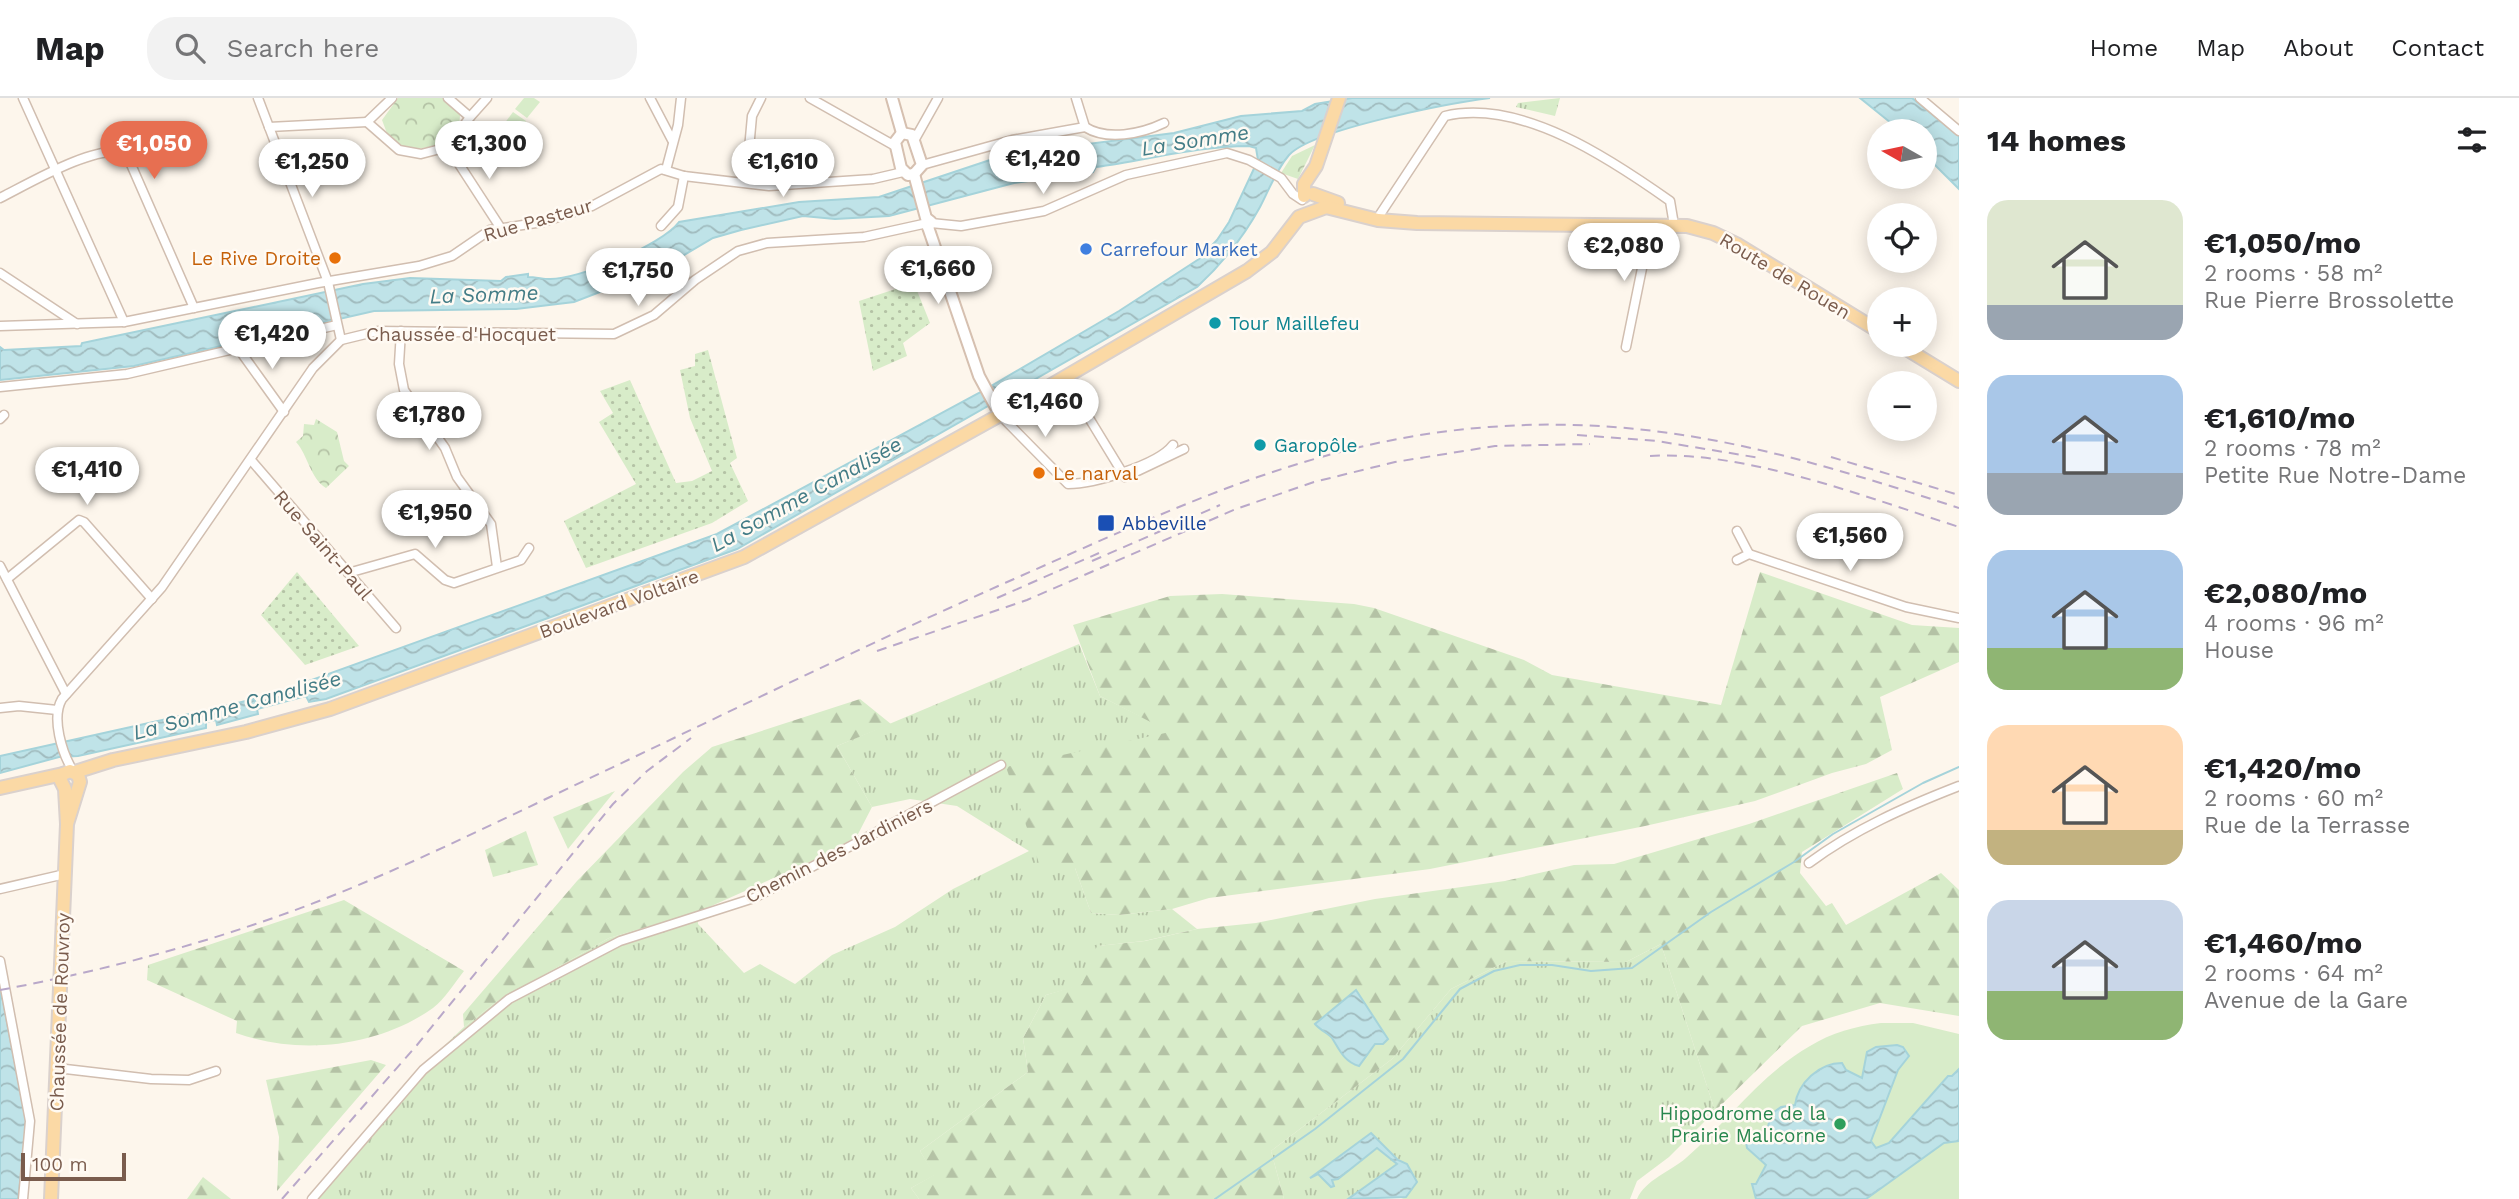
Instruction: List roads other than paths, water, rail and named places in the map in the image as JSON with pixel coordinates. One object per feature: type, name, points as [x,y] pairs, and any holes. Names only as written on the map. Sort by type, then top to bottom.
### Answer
[{"type":"main road","name":"Boulevard Voltaire","points":[[0,794],[44,785],[101,768],[160,757],[214,739],[330,709],[744,557],[998,410],[1064,377],[1247,271],[1272,252],[1309,199],[1313,172],[1339,98]]},
{"type":"main road","name":"Route de Rouen","points":[[1309,199],[1331,208],[1394,221],[1651,224],[1696,228],[1727,239],[1867,324]]},
{"type":"main road","points":[[1920,357],[1959,381]]},
{"type":"main road","name":"Boulevard Voltaire","points":[[0,788],[70,777]]},
{"type":"main road","name":"Chaussée de Rouvroy","points":[[51,1199],[70,777]]},
{"type":"street","points":[[23,98],[124,322]]},
{"type":"street","points":[[258,98],[329,286],[341,340]]},
{"type":"street","points":[[269,127],[367,122],[393,98]]},
{"type":"street","points":[[448,98],[470,117]]},
{"type":"street","points":[[367,122],[399,150],[421,154],[448,147],[487,98]]},
{"type":"street","points":[[650,98],[671,140]]},
{"type":"street","points":[[681,98],[678,125],[671,140],[666,170],[684,176],[769,186],[914,174],[1012,140],[1085,127],[1097,134],[1125,134],[1164,123]]},
{"type":"street","points":[[746,182],[752,116],[761,98]]},
{"type":"street","points":[[810,98],[895,146],[914,174]]},
{"type":"street","points":[[892,98],[902,133]]},
{"type":"street","points":[[937,98],[915,139],[914,174],[926,221],[980,380],[998,410],[1068,484],[1088,484],[1122,474],[1184,449]]},
{"type":"street","points":[[1076,98],[1085,127]]},
{"type":"street","points":[[1920,98],[1959,131]]},
{"type":"street","points":[[1377,217],[1439,121],[1452,112],[1500,108],[1551,122],[1670,201],[1674,225]]},
{"type":"street","points":[[895,146],[897,137],[902,133],[912,135],[915,139]]},
{"type":"street","points":[[448,147],[500,227]]},
{"type":"street","points":[[0,198],[56,170],[115,149],[126,153],[194,309]]},
{"type":"street","name":"Chaussée d'Hocquet","points":[[57,710],[66,694],[152,599],[313,368],[341,340],[371,332],[401,331],[614,334],[654,315],[695,279],[738,251],[767,243],[864,237],[926,221],[961,226],[996,222],[1044,211],[1126,176],[1227,153],[1249,160],[1283,180]]},
{"type":"street","name":"Rue Pasteur","points":[[0,326],[124,322],[329,286],[443,260],[488,231],[559,218],[611,198],[655,172],[666,170]]},
{"type":"street","points":[[661,226],[678,207],[684,176]]},
{"type":"street","points":[[1283,180],[1309,199]]},
{"type":"street","points":[[1283,180],[1293,194],[1309,199]]},
{"type":"street","points":[[1626,347],[1651,224]]},
{"type":"street","points":[[0,273],[78,324]]},
{"type":"street","points":[[0,387],[127,374],[337,323]]},
{"type":"street","points":[[401,331],[399,364],[404,390],[445,448],[457,477],[491,524],[497,567]]},
{"type":"street","points":[[238,348],[284,412]]},
{"type":"street","points":[[1064,377],[1122,474]]},
{"type":"street","points":[[1122,474],[1162,454],[1172,445]]},
{"type":"street","name":"Rue Saint-Paul","points":[[251,460],[396,628]]},
{"type":"street","points":[[7,579],[79,520],[84,522],[152,599]]},
{"type":"street","points":[[1737,531],[1749,554],[1893,603],[1959,618]]},
{"type":"street","points":[[348,573],[408,554],[420,556],[450,583],[521,560],[529,548]]},
{"type":"street","points":[[1737,560],[1749,554]]},
{"type":"street","points":[[0,566],[66,694]]},
{"type":"street","points":[[0,708],[19,706],[45,711],[57,710],[70,777]]},
{"type":"street","name":"Chemin des Jardiniers","points":[[312,1199],[423,1070],[509,999],[620,941],[754,898],[1001,765]]},
{"type":"street","points":[[1808,863],[1835,844],[1889,814],[1959,786]]},
{"type":"street","points":[[0,889],[65,874]]},
{"type":"street","points":[[0,961],[30,1121],[23,1199]]},
{"type":"street","points":[[57,1068],[151,1079],[189,1080],[216,1071]]},
{"type":"water","points":[[1352,98],[1490,98],[1384,119],[1303,145],[1284,161],[1239,240],[1197,287],[737,549],[326,699],[309,702],[306,696],[257,709],[258,714],[217,725],[216,720],[206,722],[206,728],[78,756],[59,757],[0,773],[0,756],[203,711],[204,716],[214,714],[213,709],[254,699],[256,703],[305,690],[303,683],[717,534],[979,393],[1119,311],[1199,259],[1229,222],[1258,160],[1256,148],[1249,146],[1210,148],[1096,167],[1093,172],[1014,183],[889,216],[835,219],[803,216],[713,238],[662,268],[574,302],[516,309],[374,311],[134,366],[0,380],[0,347],[4,350],[81,346],[82,343],[363,284],[410,278],[501,281],[506,277],[528,274],[528,277],[562,278],[598,268],[637,251],[679,222],[799,202],[879,197],[996,158],[1087,142],[1174,133],[1241,116],[1302,111],[1315,104]]},
{"type":"water","points":[[1860,98],[1912,98],[1959,136],[1959,189],[1937,167],[1937,119],[1886,119]]},
{"type":"water","points":[[0,986],[27,1127],[18,1199],[0,1199]]},
{"type":"water","points":[[1356,990],[1388,1039],[1383,1044],[1375,1044],[1359,1066],[1346,1058],[1332,1038],[1315,1024]]},
{"type":"water","points":[[1876,1047],[1903,1047],[1909,1056],[1898,1070],[1871,1141],[1876,1148],[1889,1143],[1948,1076],[1952,1076],[1959,1069],[1959,1141],[1944,1143],[1866,1199],[1756,1199],[1752,1184],[1756,1184],[1766,1165],[1747,1148],[1746,1142],[1767,1131],[1771,1114],[1781,1107],[1795,1105],[1805,1082],[1825,1066],[1842,1063],[1846,1070],[1862,1078],[1867,1052]]},
{"type":"water","points":[[1371,1133],[1398,1160],[1407,1164],[1417,1182],[1406,1197],[1348,1199],[1397,1164],[1377,1148],[1338,1179],[1332,1180],[1334,1186],[1331,1187],[1318,1174],[1310,1178]]},
{"type":"waterway","points":[[1215,1199],[1315,1129],[1403,1059],[1460,989],[1494,971],[1520,965],[1552,965],[1591,971],[1632,968],[1711,912],[1794,862],[1833,834],[1923,783],[1959,767]]},
{"type":"railway","points":[[0,990],[104,968],[172,950],[273,918],[344,891],[897,632],[1130,528],[1245,482],[1303,462],[1363,446],[1425,434],[1489,427],[1552,425],[1671,433],[1785,456],[1959,508]]},
{"type":"railway","points":[[1577,435],[1657,441],[1760,458]]},
{"type":"railway","points":[[877,651],[1027,600],[1236,509],[1314,482],[1395,462],[1495,446],[1590,444]]},
{"type":"railway","points":[[1650,456],[1687,456],[1765,468],[1846,490],[1959,527]]},
{"type":"railway","points":[[1831,457],[1959,495]]},
{"type":"railway","points":[[1092,561],[1220,505]]},
{"type":"railway","points":[[997,598],[1099,553]]},
{"type":"railway","points":[[282,1199],[417,1045],[613,804],[647,771],[691,738]]},
{"type":"place","name":"Carrefour Market","points":[[1086,249]]},
{"type":"place","name":"Le Rive Droite","points":[[335,258]]},
{"type":"place","name":"Tour Maillefeu","points":[[1215,323]]},
{"type":"place","name":"Garopôle","points":[[1260,445]]},
{"type":"place","name":"Le narval","points":[[1039,473]]},
{"type":"place","name":"Abbeville","points":[[1106,523]]},
{"type":"place","name":"Hippodrome de la Prairie Malicorne","points":[[1840,1124]]},
{"type":"water label","name":"La Somme","points":[[1195,140]]},
{"type":"water label","name":"La Somme","points":[[484,294]]},
{"type":"water label","name":"La Somme Canalisée","points":[[806,494]]},
{"type":"water label","name":"La Somme Canalisée","points":[[237,705]]}]
